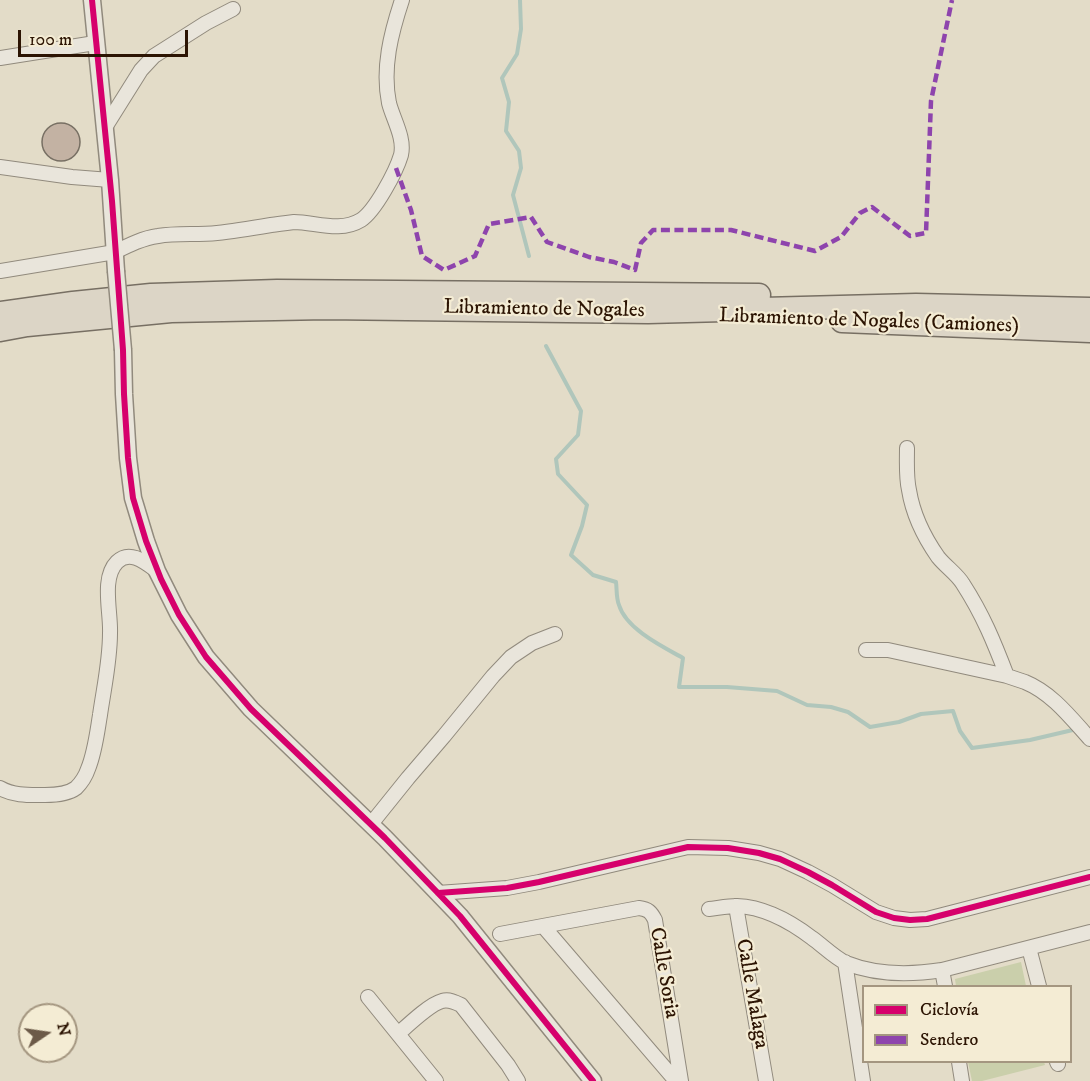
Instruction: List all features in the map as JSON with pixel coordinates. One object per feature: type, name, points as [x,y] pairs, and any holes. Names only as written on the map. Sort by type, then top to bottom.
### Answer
[{"type":"highway","name":"Libramiento de Nogales","points":[[0,313],[151,295],[277,291],[1090,300]]},
{"type":"highway","name":"Libramiento de Nogales","points":[[0,330],[27,325],[171,311],[326,308],[648,312],[924,305],[1090,309]]},
{"type":"highway","points":[[648,312],[1090,319]]},
{"type":"highway","name":"Libramiento de Nogales (Camiones)","points":[[648,312],[1090,331]]},
{"type":"street","points":[[92,0],[110,180],[129,458],[134,498],[146,541],[158,571],[179,615],[206,657],[251,709],[371,824],[460,916],[593,1081]]},
{"type":"street","points":[[0,271],[115,252],[157,236],[213,233],[293,222],[339,227],[361,220],[368,214],[388,184],[401,154],[402,145],[390,103],[387,63],[394,25],[402,0]]},
{"type":"street","points":[[105,129],[141,70],[154,56],[233,9]]},
{"type":"street","points":[[0,58],[95,43]]},
{"type":"street","points":[[0,167],[110,180]]},
{"type":"street","points":[[907,448],[909,489],[922,532],[942,561],[961,581],[978,608],[1007,676]]},
{"type":"street","points":[[0,788],[9,793],[49,795],[66,793],[76,788],[83,780],[94,748],[110,653],[108,579],[116,562],[123,557],[138,558],[158,571]]},
{"type":"street","points":[[371,824],[499,669],[511,657],[532,643],[555,634]]},
{"type":"street","points":[[866,650],[888,650],[1026,682],[1058,705],[1090,739]]},
{"type":"street","points":[[438,893],[518,886],[688,847],[728,848],[759,853],[780,860],[824,881],[876,912],[910,920],[927,919],[1090,877]]},
{"type":"street","points":[[709,909],[736,906],[756,908],[776,916],[807,934],[845,962],[871,970],[899,974],[921,974],[942,970],[1090,932]]},
{"type":"street","name":"Calle Malaga","points":[[736,906],[766,1081]]},
{"type":"street","name":"Calle Soria","points":[[500,934],[646,908],[655,920],[681,1081]]},
{"type":"street","points":[[543,926],[676,1081]]},
{"type":"street","points":[[1029,948],[1038,985]]},
{"type":"street","points":[[845,962],[863,1081]]},
{"type":"street","points":[[942,970],[945,985]]},
{"type":"street","points":[[368,997],[436,1081]]},
{"type":"street","points":[[398,1034],[433,1005],[442,1001],[453,1001],[461,1005],[518,1081]]},
{"type":"street","points":[[959,1063],[962,1081]]},
{"type":"green space","points":[[1021,962],[1026,985],[956,985],[955,979]]},
{"type":"green space","points":[[968,1063],[1044,1063],[1045,1065],[982,1081],[972,1081]]},
{"type":"building","points":[[61,123],[75,128],[80,142],[75,156],[61,161],[47,156],[42,142],[47,128]]},
{"type":"waterway","points":[[520,0],[521,29],[517,54],[502,78],[509,102],[506,131],[519,151],[521,168],[513,195],[529,256]]},
{"type":"waterway","points":[[546,346],[581,411],[578,435],[556,459],[558,474],[587,505],[571,555],[593,575],[616,582],[618,602],[629,622],[646,636],[683,658],[679,687],[727,687],[777,691],[807,705],[831,707],[848,712],[870,727],[899,722],[921,714],[953,711],[960,731],[972,748],[1030,740],[1077,729]]},
{"type":"marked path","points":[[396,168],[411,210],[422,256],[444,270],[475,256],[489,224],[531,217],[547,242],[635,270],[641,243],[653,230],[731,230],[815,251],[841,237],[860,213],[872,207],[910,236],[926,233],[931,101],[952,0]]},
{"type":"cycle path","points":[[92,0],[112,201],[128,458],[133,498],[161,579],[179,615],[206,657],[251,709],[385,838],[460,916],[593,1081]]},
{"type":"cycle path","points":[[438,893],[507,888],[688,847],[728,848],[780,859],[832,885],[876,912],[910,920],[927,919],[1090,877]]}]
